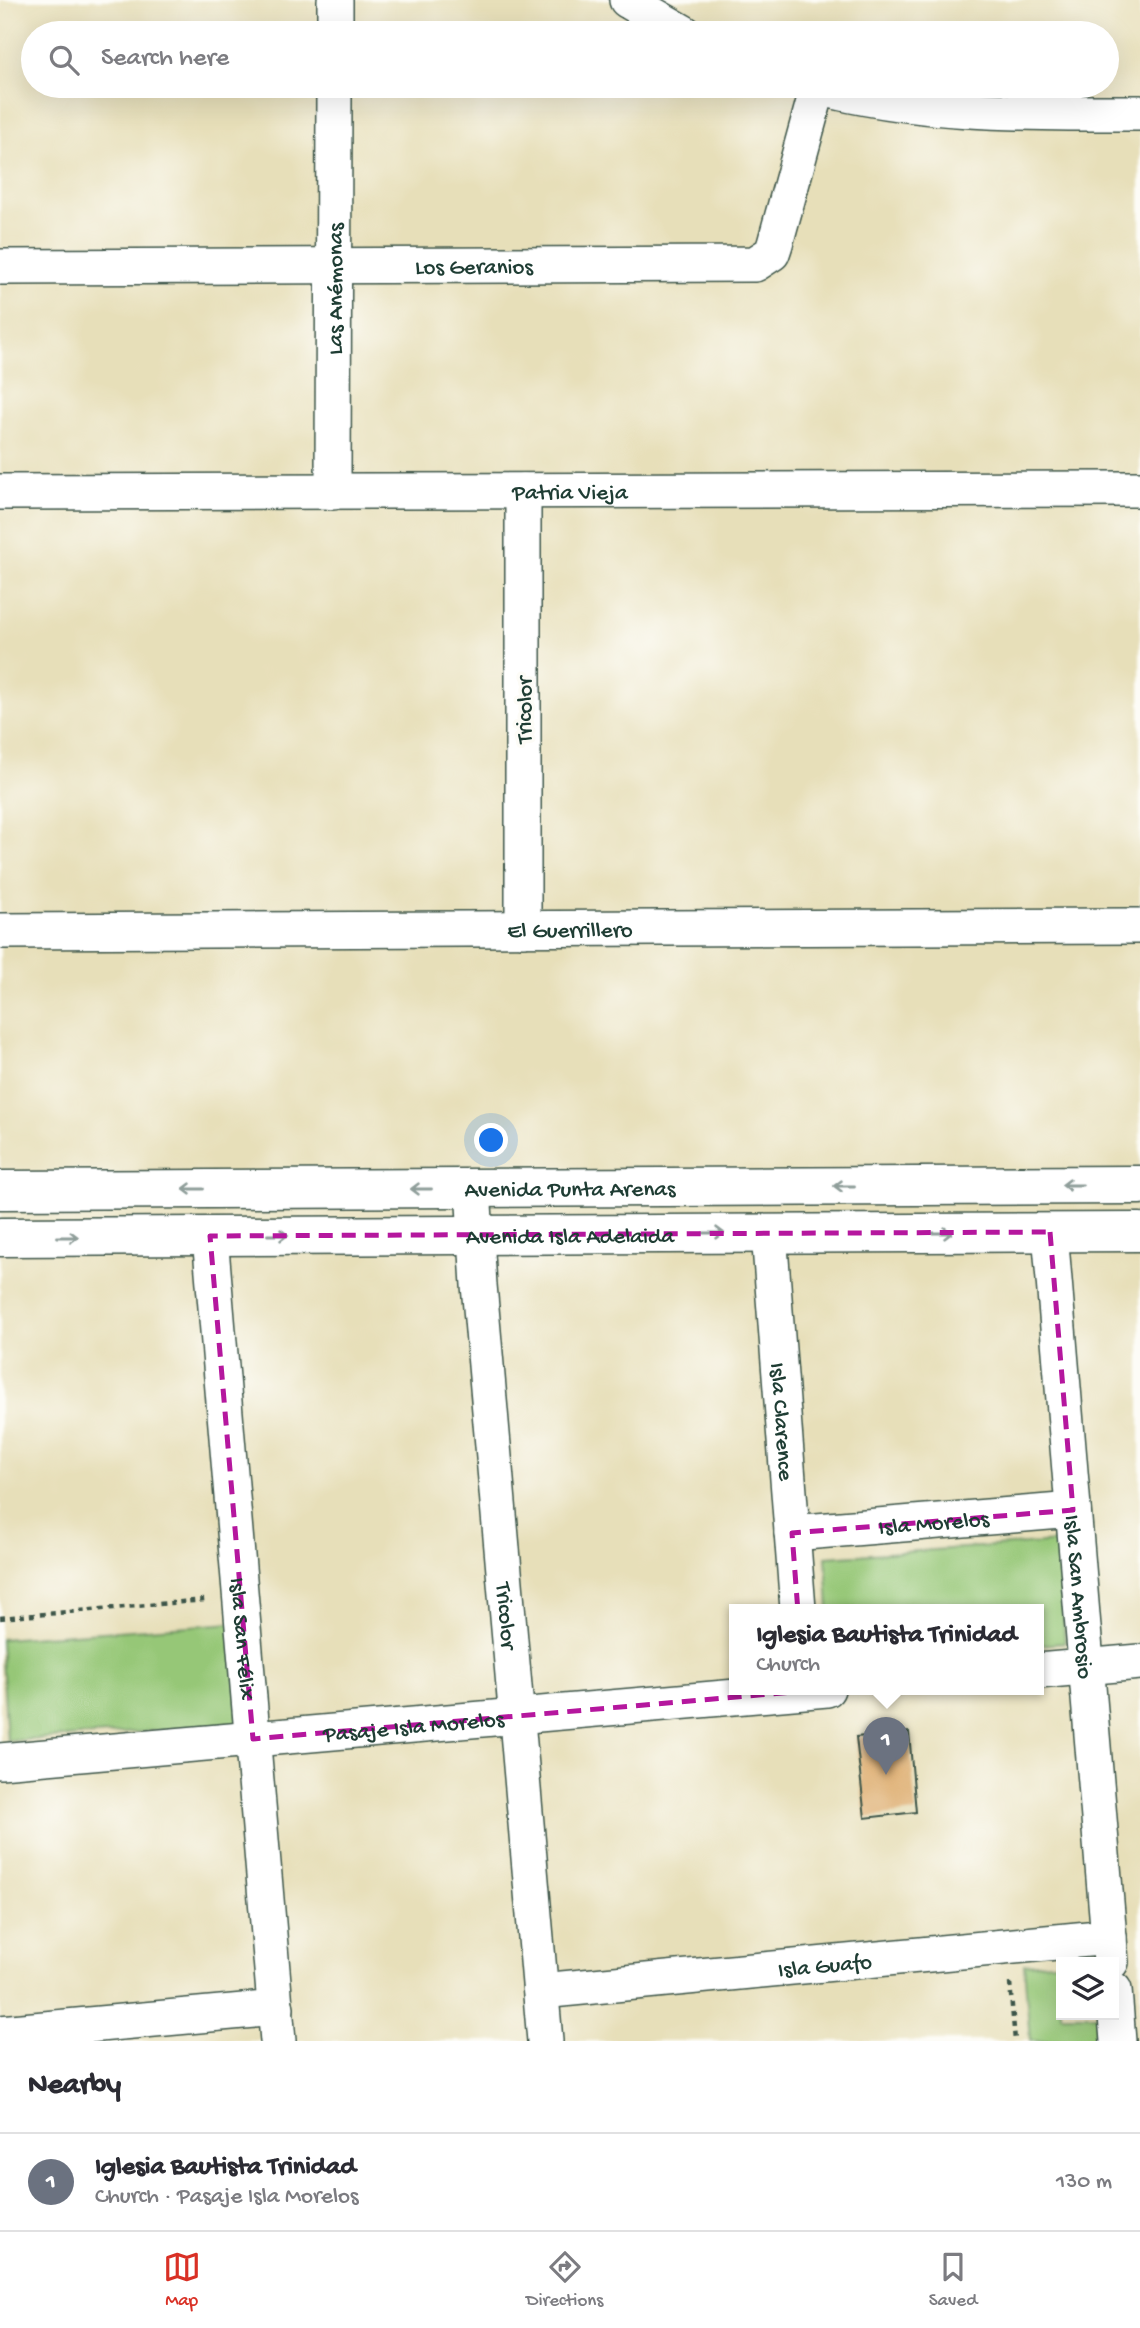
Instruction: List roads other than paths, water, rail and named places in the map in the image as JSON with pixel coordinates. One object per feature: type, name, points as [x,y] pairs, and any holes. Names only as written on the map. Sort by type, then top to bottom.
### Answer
[{"type":"main road","name":"Avenida Punta Arenas","points":[[0,1190],[1140,1185]]},
{"type":"main road","name":"Avenida Isla Adelaida","points":[[0,1237],[1140,1232]]},
{"type":"street","points":[[335,0],[335,21]]},
{"type":"street","points":[[627,0],[663,21]]},
{"type":"street","name":"Las Anémonas","points":[[333,492],[334,98]]},
{"type":"street","name":"Los Geranios","points":[[0,267],[755,264],[772,253],[813,98]]},
{"type":"street","points":[[867,98],[983,112],[1140,113]]},
{"type":"street","name":"Patria Vieja","points":[[0,492],[1140,489]]},
{"type":"street","name":"Tricolor","points":[[523,491],[523,929]]},
{"type":"street","name":"El Guerrillero","points":[[0,931],[1140,926]]},
{"type":"street","name":"Tricolor","points":[[473,1188],[545,2041]]},
{"type":"street","name":"Isla San Ambrosio","points":[[1050,1232],[1110,1950]]},
{"type":"street","name":"Isla Clarence","points":[[769,1233],[797,1604]]},
{"type":"street","name":"Isla San Félix","points":[[210,1236],[277,2024]]},
{"type":"street","name":"Isla Morelos","points":[[792,1533],[1073,1510]]},
{"type":"street","points":[[1044,1670],[1140,1662]]},
{"type":"street","name":"Pasaje Isla Morelos","points":[[0,1761],[754,1695]]},
{"type":"street","name":"Isla Guafo","points":[[541,1991],[1007,1947],[1110,1950]]},
{"type":"street","points":[[1116,2020],[1118,2041]]},
{"type":"street","points":[[0,2033],[277,2024]]},
{"type":"place","name":"Iglesia Bautista Trinidad","points":[[886,1775]]}]
